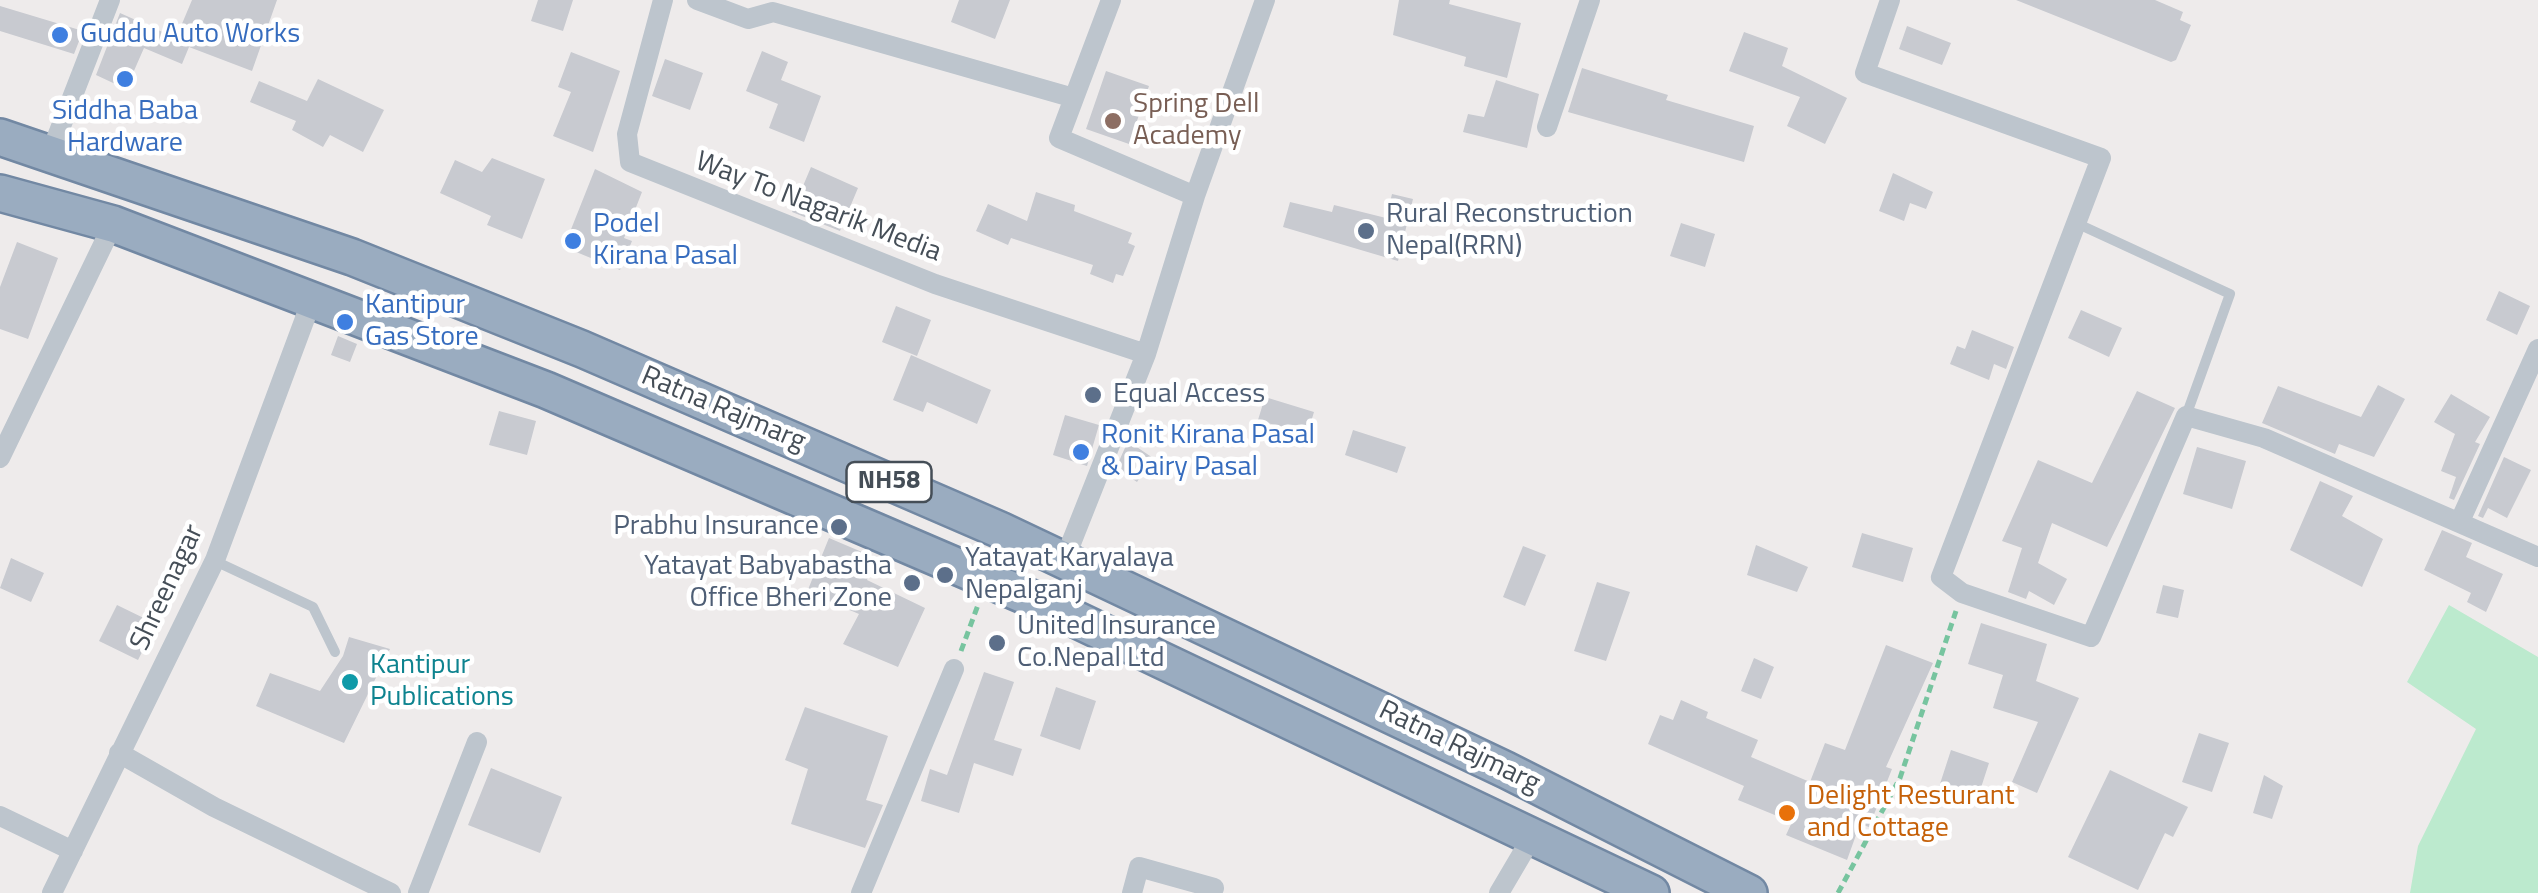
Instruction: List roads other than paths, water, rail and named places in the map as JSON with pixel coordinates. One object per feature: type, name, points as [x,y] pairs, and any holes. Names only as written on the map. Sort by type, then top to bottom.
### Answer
[{"type":"highway","name":"Ratna Rajmarg","points":[[0,137],[352,257],[582,349],[1064,561],[1506,770],[1749,893]]},
{"type":"highway","name":"Ratna Rajmarg","points":[[0,193],[113,224],[313,297],[546,390],[988,579],[1651,893]]},
{"type":"street","points":[[51,152],[110,0]]},
{"type":"street","name":"Way To Nagarik Media","points":[[663,0],[626,134],[630,162],[935,284],[1146,354]]},
{"type":"street","points":[[697,0],[748,18],[774,6],[1074,98]]},
{"type":"street","points":[[1111,0],[1058,138],[1195,196]]},
{"type":"street","points":[[1064,561],[1146,354],[1195,196],[1265,0]]},
{"type":"street","points":[[1547,127],[1590,0]]},
{"type":"street","points":[[1890,0],[1864,73],[2100,158],[1942,576],[1962,593],[2090,637],[2186,416],[2264,438],[2538,557]]},
{"type":"street","points":[[0,458],[113,224]]},
{"type":"street","name":"Shreenagar","points":[[52,893],[214,560],[313,297]]},
{"type":"street","points":[[2460,520],[2538,349]]},
{"type":"street","points":[[860,893],[954,669]]},
{"type":"street","points":[[418,893],[477,742]]},
{"type":"street","points":[[120,753],[214,807],[392,893]]},
{"type":"street","points":[[0,816],[73,851]]},
{"type":"street","points":[[1499,893],[1532,838]]},
{"type":"street","points":[[1132,893],[1139,867],[1214,888]]},
{"type":"lane","points":[[2076,223],[2230,294],[2186,416]]},
{"type":"lane","points":[[214,560],[313,608],[335,652]]},
{"type":"place","name":"Guddu Auto Works","points":[[60,35]]},
{"type":"place","name":"Siddha Baba Hardware","points":[[125,79]]},
{"type":"place","name":"Spring Dell Academy","points":[[1113,121]]},
{"type":"place","name":"Rural Reconstruction Nepal(RRN)","points":[[1366,231]]},
{"type":"place","name":"Podel Kirana Pasal","points":[[573,241]]},
{"type":"place","name":"Kantipur Gas Store","points":[[345,322]]},
{"type":"place","name":"Equal Access","points":[[1093,395]]},
{"type":"place","name":"Ronit Kirana Pasal & Dairy Pasal","points":[[1081,452]]},
{"type":"place","name":"Prabhu Insurance","points":[[839,527]]},
{"type":"place","name":"Yatayat Karyalaya Nepalganj","points":[[945,575]]},
{"type":"place","name":"Yatayat Babyabastha Office Bheri Zone","points":[[912,583]]},
{"type":"place","name":"United Insurance Co.Nepal Ltd","points":[[997,643]]},
{"type":"place","name":"Kantipur Publications","points":[[350,682]]},
{"type":"place","name":"Delight Resturant and Cottage","points":[[1787,813]]}]
